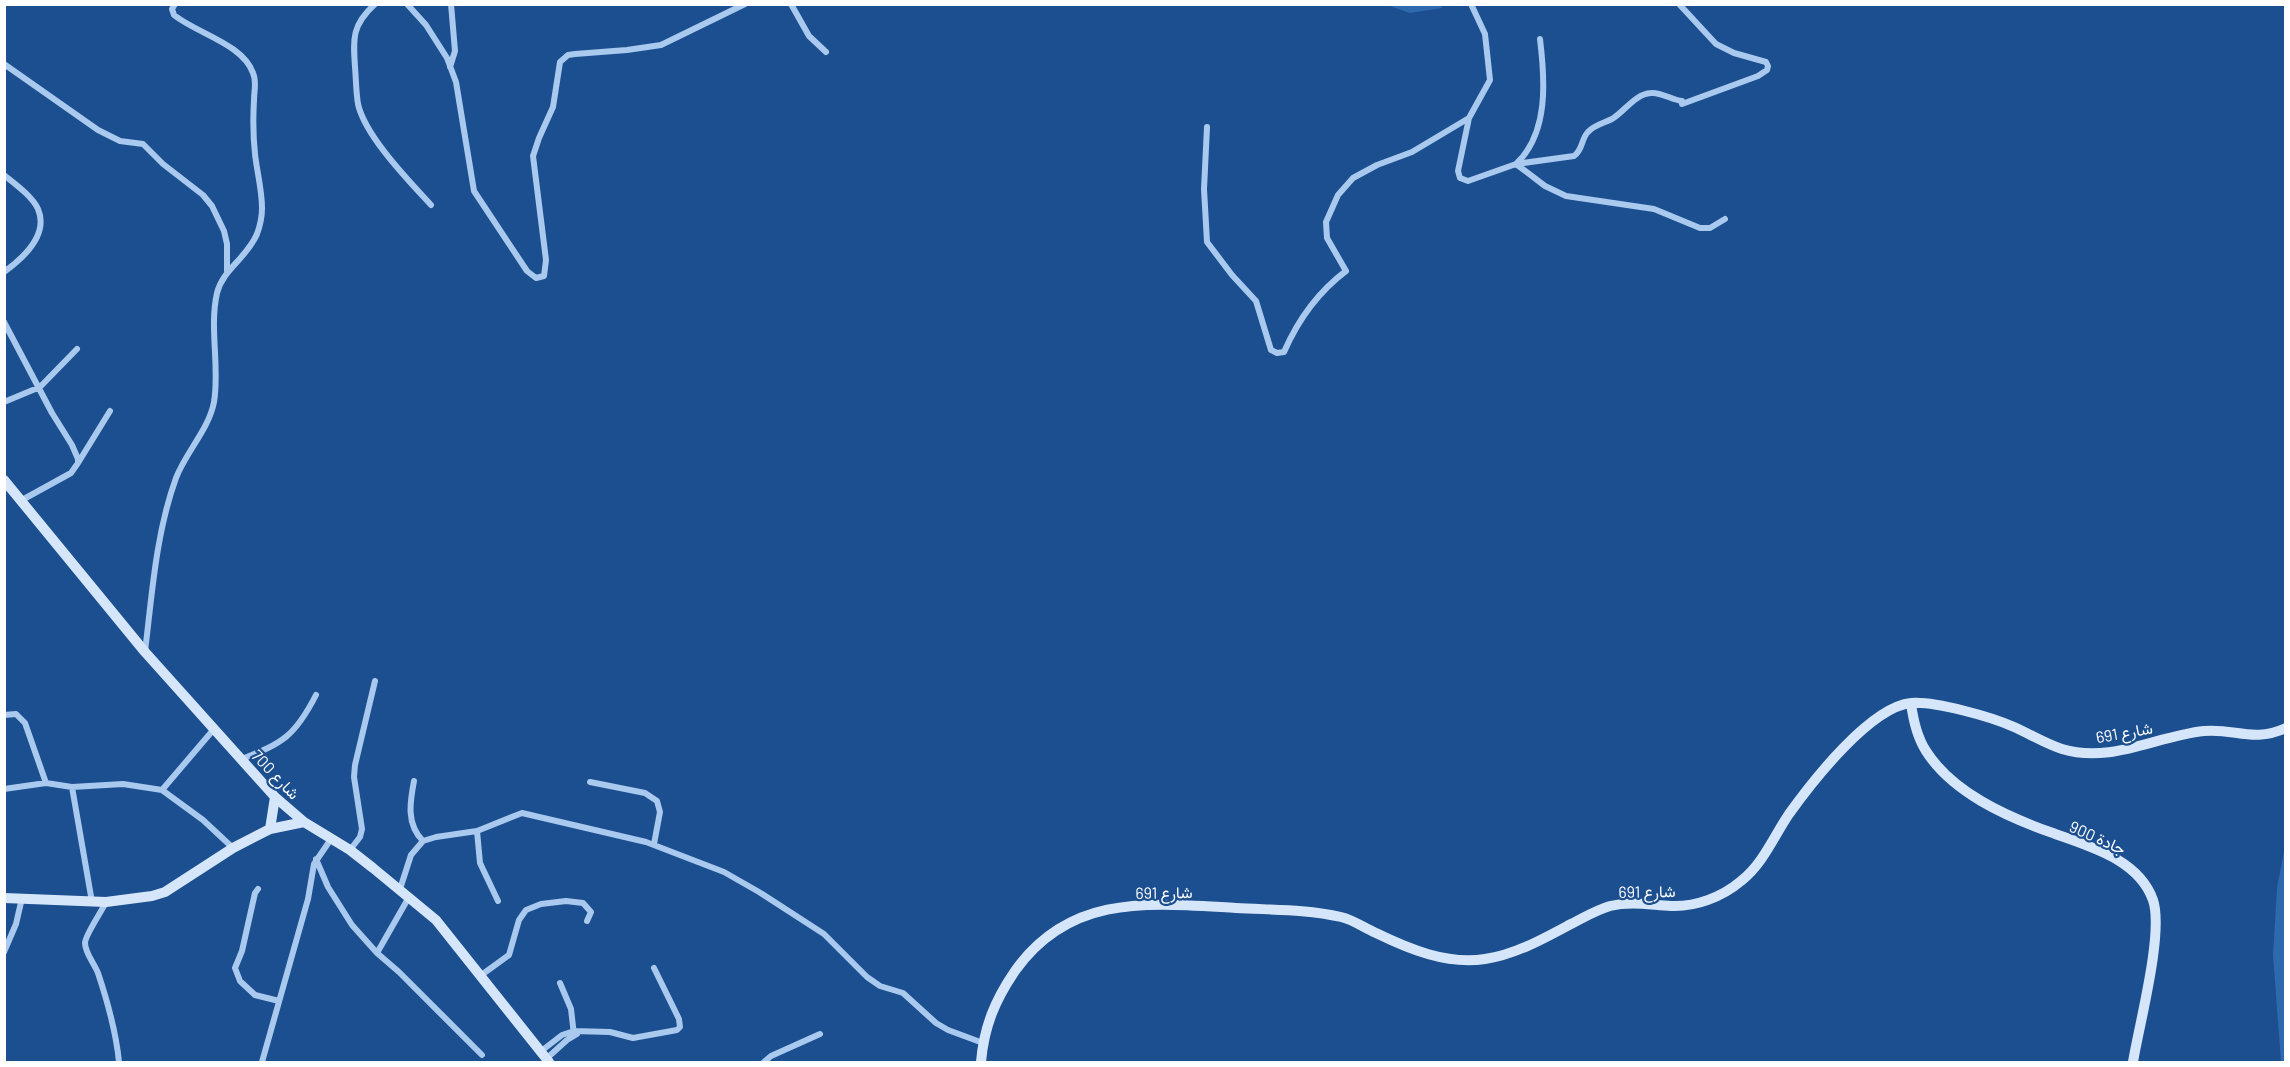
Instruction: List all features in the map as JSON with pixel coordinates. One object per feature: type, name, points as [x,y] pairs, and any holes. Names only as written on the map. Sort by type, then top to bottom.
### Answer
[{"type":"main road","name":"شارع 700","points":[[4,480],[145,652],[275,796],[304,822],[350,850],[436,920],[545,1058]]},
{"type":"main road","name":"شارع 691","points":[[981,1062],[988,1019],[999,995],[1032,950],[1053,931],[1087,914],[1114,908],[1204,906],[1311,912],[1346,918],[1412,949],[1455,960],[1486,959],[1516,950],[1549,936],[1598,909],[1614,905],[1629,903],[1685,905],[1720,896],[1754,870],[1808,790],[1866,725],[1890,710],[1911,703],[1975,713],[2009,724],[2061,749],[2079,753],[2118,752],[2205,730],[2259,736],[2273,734],[2286,728]]},
{"type":"main road","name":"جادة 900","points":[[1911,703],[1914,722],[1925,750],[1961,788],[2015,818],[2115,858],[2133,871],[2146,886],[2153,901],[2154,944],[2133,1062]]},
{"type":"main road","points":[[270,829],[275,796]]},
{"type":"main road","points":[[4,898],[92,902],[137,900],[165,892],[233,848],[270,829],[304,822]]},
{"type":"street","points":[[145,652],[153,575],[167,505],[183,460],[210,417],[214,402],[216,388],[213,346],[215,300],[221,281],[227,271],[245,255],[257,233],[260,222],[261,197],[255,153],[254,79],[247,63],[238,54],[174,15],[172,9],[176,4]]},
{"type":"street","points":[[375,4],[355,29],[358,105],[369,129],[396,166],[430,206]]},
{"type":"street","points":[[407,4],[436,40],[456,82],[474,191],[527,271],[531,276],[540,278],[544,276],[546,260],[533,156],[553,106],[560,62],[568,55],[661,45],[745,4]]},
{"type":"street","points":[[450,67],[455,51],[451,4]]},
{"type":"street","points":[[791,4],[809,36],[826,52]]},
{"type":"street","points":[[1471,4],[1485,34],[1490,80],[1469,118],[1460,156],[1458,171],[1460,178],[1468,181],[1516,164],[1574,156],[1578,153],[1588,131],[1613,118],[1637,98],[1646,94],[1659,94],[1668,99],[1682,101],[1682,104],[1758,76],[1767,70],[1766,62],[1734,53],[1716,44],[1679,4]]},
{"type":"street","points":[[1516,164],[1527,154],[1531,146],[1542,110],[1544,75],[1540,39]]},
{"type":"street","points":[[4,64],[98,130],[120,141],[143,144],[163,164],[203,195],[212,206],[224,231],[227,271]]},
{"type":"street","points":[[1207,127],[1204,189],[1207,242],[1232,275],[1256,301],[1271,350],[1277,353],[1284,352],[1295,329],[1308,311],[1331,282],[1346,271],[1327,238],[1326,222],[1338,195],[1353,178],[1377,165],[1412,152],[1469,118]]},
{"type":"street","points":[[1516,164],[1545,186],[1566,196],[1654,209],[1700,228],[1710,228],[1725,219]]},
{"type":"street","points":[[4,175],[37,208],[40,223],[37,236],[30,249],[20,261],[4,272]]},
{"type":"street","points":[[4,322],[52,413],[72,445],[78,463]]},
{"type":"street","points":[[4,402],[40,387],[77,349]]},
{"type":"street","points":[[22,500],[71,473],[110,411]]},
{"type":"street","points":[[350,850],[360,837],[362,829],[354,777],[355,765],[375,681]]},
{"type":"street","points":[[242,759],[277,745],[305,716],[316,695]]},
{"type":"street","points":[[4,715],[16,714],[25,723],[46,783]]},
{"type":"street","points":[[162,790],[215,728]]},
{"type":"street","points":[[414,781],[411,820],[423,841]]},
{"type":"street","points":[[590,782],[645,794],[657,801],[660,812],[654,844]]},
{"type":"street","points":[[4,789],[46,783],[72,787],[123,784],[162,790],[203,820],[233,848]]},
{"type":"street","points":[[72,787],[92,902]]},
{"type":"street","points":[[400,889],[411,855],[423,841],[477,831],[522,813],[654,844],[724,872],[759,892],[824,934],[867,978],[880,986],[903,993],[936,1023],[948,1030],[983,1043]]},
{"type":"street","points":[[477,831],[480,862],[498,901]]},
{"type":"street","points":[[262,1062],[308,899],[316,859],[331,839]]},
{"type":"street","points":[[316,859],[337,903],[352,925],[377,953],[482,1055]]},
{"type":"street","points":[[258,889],[255,893],[236,968],[240,981],[255,995],[279,1001]]},
{"type":"street","points":[[377,953],[409,896]]},
{"type":"street","points":[[4,952],[16,924],[22,898]]},
{"type":"street","points":[[106,902],[96,923],[87,933],[85,945],[97,971],[114,1021],[119,1062]]},
{"type":"street","points":[[480,976],[509,956],[519,920],[526,910],[552,902],[577,902],[588,907],[591,912],[587,921]]},
{"type":"street","points":[[545,1058],[576,1033],[603,1031],[633,1038],[677,1030],[680,1024],[679,1019],[654,968]]},
{"type":"street","points":[[560,983],[571,1009],[576,1033]]},
{"type":"street","points":[[764,1062],[771,1056],[820,1034]]},
{"type":"shaded area","points":[[1387,5],[1441,5],[1442,8],[1410,13]]},
{"type":"shaded area","points":[[2285,846],[2286,1062],[2281,1062],[2273,955],[2277,888]]}]
